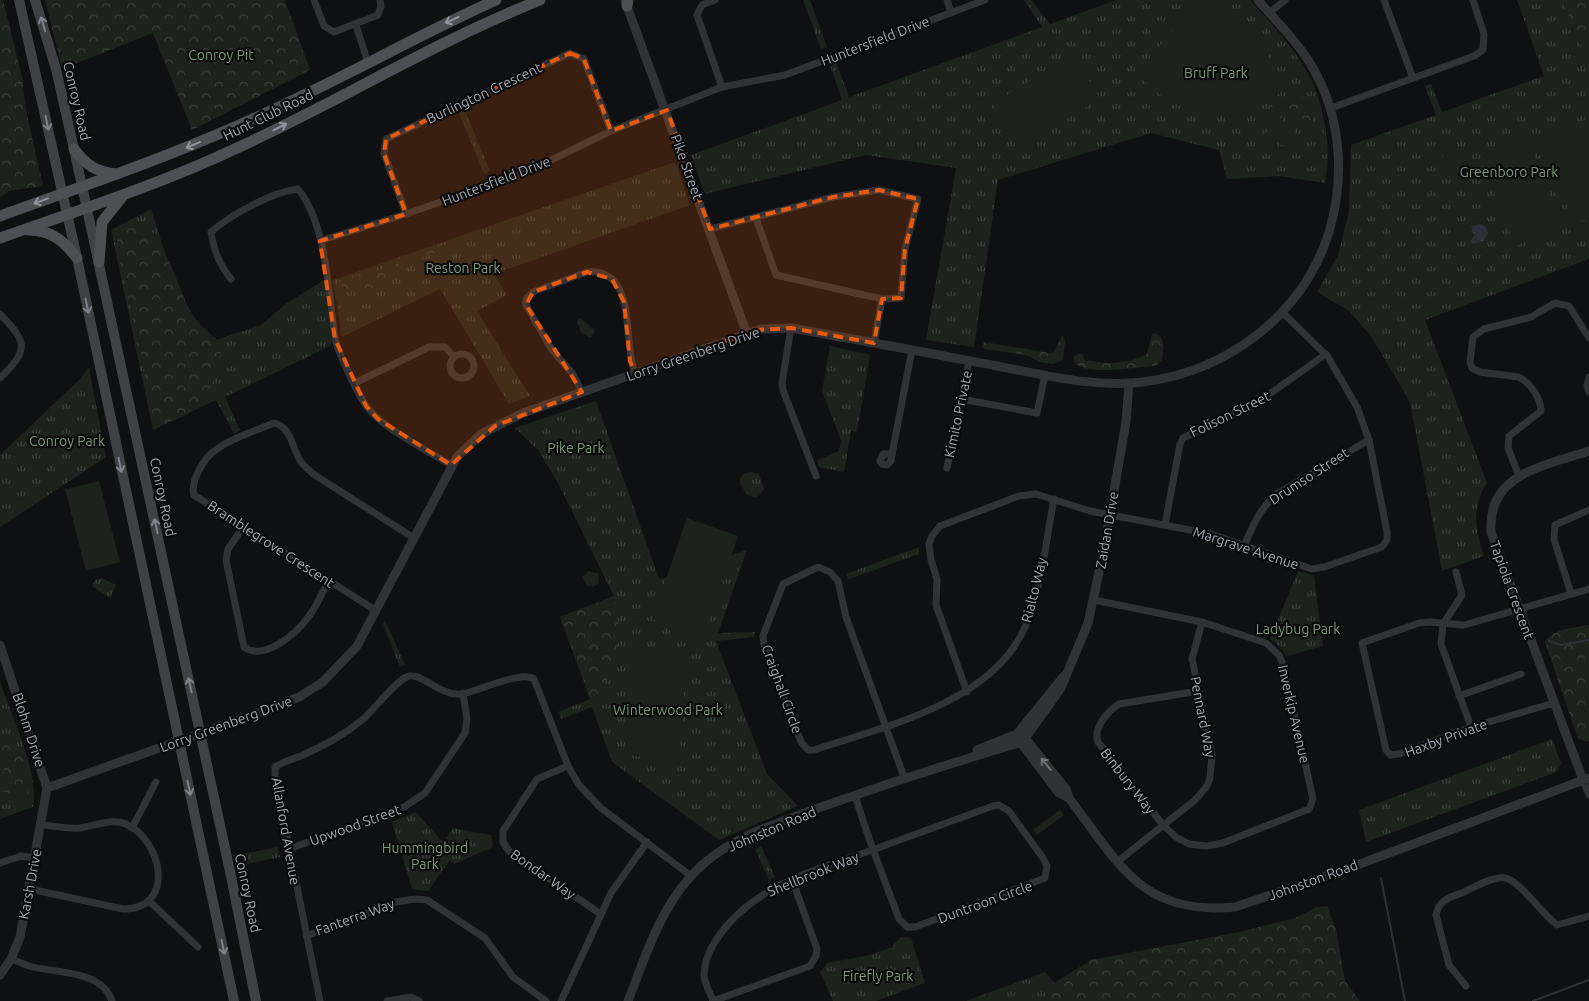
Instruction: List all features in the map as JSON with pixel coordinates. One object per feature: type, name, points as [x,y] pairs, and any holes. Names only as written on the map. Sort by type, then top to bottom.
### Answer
[{"type":"main road","points":[[19,0],[77,258],[234,1001]]},
{"type":"main road","name":"Conroy Road","points":[[36,0],[56,69],[74,148],[256,1001]]},
{"type":"main road","name":"Hunt Club Road","points":[[0,216],[118,174],[238,126],[436,27],[496,0]]},
{"type":"main road","name":"Hunt Club Road","points":[[0,238],[87,208],[236,149],[435,46],[540,0]]},
{"type":"main road","points":[[74,148],[86,163],[95,170],[118,174]]},
{"type":"main road","points":[[99,262],[102,222],[124,194]]},
{"type":"main road","points":[[19,231],[37,231],[54,235],[67,245],[77,258]]},
{"type":"street","points":[[314,0],[324,26],[330,31],[340,31],[378,15],[381,6],[380,0]]},
{"type":"street","points":[[715,0],[702,5],[697,14],[722,87]]},
{"type":"street","points":[[947,0],[951,13]]},
{"type":"street","name":"Huntersfield Drive","points":[[320,241],[406,214],[524,173],[611,132],[722,87],[785,75],[985,0]]},
{"type":"street","name":"Lorry Greenberg Drive","points":[[47,788],[290,701],[323,682],[357,646],[457,456],[481,434],[495,426],[582,392],[761,329],[791,328],[1045,375],[1094,382],[1129,383],[1187,373],[1225,357],[1260,334],[1282,312],[1307,281],[1316,266],[1333,218],[1339,163],[1331,108],[1309,60],[1258,0]]},
{"type":"street","points":[[1269,13],[1285,0]]},
{"type":"street","points":[[1384,0],[1413,78]]},
{"type":"street","points":[[1331,108],[1474,56],[1483,50],[1484,34],[1473,0]]},
{"type":"street","name":"Pike Street","points":[[627,2],[747,334]]},
{"type":"street","points":[[356,25],[368,62]]},
{"type":"street","name":"Burlington Crescent","points":[[406,214],[384,154],[386,139],[570,53],[584,59],[611,132]]},
{"type":"street","points":[[231,279],[220,266],[211,232],[223,222],[282,191],[298,189],[307,200],[320,241],[333,310],[335,339],[366,406],[378,419],[451,465]]},
{"type":"street","points":[[710,229],[833,197],[879,190],[918,199],[905,249],[900,298],[882,299],[776,275],[756,218]]},
{"type":"street","points":[[582,392],[573,374],[552,350],[526,305],[526,299],[533,292],[587,272],[596,271],[612,279],[624,302],[628,318],[629,356],[635,373]]},
{"type":"street","points":[[874,343],[882,299]]},
{"type":"street","points":[[1520,476],[1508,448],[1509,436],[1540,411],[1541,403],[1524,380],[1519,377],[1480,372],[1472,368],[1470,362],[1473,337],[1484,329],[1531,317],[1556,303],[1569,306],[1589,338]]},
{"type":"street","name":"Margrave Avenue","points":[[967,692],[936,605],[937,580],[928,551],[932,536],[940,526],[1026,494],[1054,499],[1090,511],[1211,534],[1312,569],[1324,567],[1382,547],[1387,540],[1387,532],[1369,440],[1357,407],[1326,354],[1282,312]]},
{"type":"street","points":[[0,314],[18,332],[22,351],[18,360],[0,378]]},
{"type":"street","points":[[791,328],[782,390],[816,476]]},
{"type":"street","points":[[355,383],[429,347],[445,347],[454,357]]},
{"type":"street","points":[[892,454],[912,350]]},
{"type":"street","name":"Folison Street","points":[[1165,525],[1180,444],[1183,438],[1254,405],[1326,354]]},
{"type":"street","name":"Kimito Private","points":[[947,468],[969,361]]},
{"type":"street","points":[[961,399],[1037,413],[1045,375]]},
{"type":"street","points":[[1589,377],[1587,386],[1589,392]]},
{"type":"street","name":"Zaidan Drive","points":[[1021,738],[1061,688],[1083,638],[1094,600],[1110,515],[1126,422],[1129,383]]},
{"type":"street","name":"Bramblegrove Crescent","points":[[375,610],[328,582],[194,495],[192,487],[194,479],[216,449],[274,423],[281,425],[287,431],[301,462],[313,474],[414,538]]},
{"type":"street","name":"Drumso Street","points":[[1244,546],[1256,517],[1268,501],[1278,493],[1369,440]]},
{"type":"street","name":"Tapiola Crescent","points":[[1586,779],[1554,703],[1491,532],[1490,523],[1492,508],[1500,492],[1520,476],[1589,451]]},
{"type":"street","name":"Rialto Way","points":[[886,726],[967,692],[1000,665],[1025,626],[1036,592],[1054,499]]},
{"type":"street","points":[[1571,594],[1554,539],[1554,525],[1589,510]]},
{"type":"street","points":[[244,526],[228,549],[226,560],[244,647],[250,652],[259,652],[285,640],[309,617],[328,582]]},
{"type":"street","name":"Craighall Circle","points":[[886,726],[814,750],[808,750],[801,742],[764,644],[763,636],[783,584],[788,580],[818,567],[830,572],[838,581],[846,618],[886,726],[904,777]]},
{"type":"street","points":[[1456,572],[1462,595],[1443,624],[1441,644],[1471,727]]},
{"type":"street","points":[[1443,624],[1464,625],[1477,622],[1519,608],[1589,589]]},
{"type":"street","name":"Inverkip Avenue","points":[[1094,600],[1202,622],[1266,643],[1279,655],[1313,799],[1309,809],[1303,813],[1216,844],[1198,846],[1181,841],[1163,825]]},
{"type":"street","name":"Pennard Way","points":[[1117,862],[1202,793],[1210,778],[1212,754],[1192,659],[1202,622]]},
{"type":"street","name":"Haxby Private","points":[[1443,624],[1419,623],[1362,643],[1386,750],[1390,755],[1399,754],[1471,727],[1554,703]]},
{"type":"street","name":"Blohm Drive","points":[[0,645],[47,788]]},
{"type":"street","points":[[1460,696],[1520,674]]},
{"type":"street","name":"Allanford Avenue","points":[[320,1001],[275,777],[275,766],[318,748],[349,730],[374,710],[393,687],[409,676],[416,676],[449,693],[463,694],[520,676],[531,676],[537,682],[568,766],[579,785],[591,798],[691,876]]},
{"type":"street","name":"Binbury Way","points":[[1163,825],[1098,742],[1096,736],[1112,709],[1119,704],[1199,691]]},
{"type":"street","name":"Upwood Street","points":[[289,849],[404,808],[425,793],[465,733],[467,719],[463,694]]},
{"type":"street","name":"Johnston Road","points":[[628,1001],[664,915],[691,876],[708,860],[740,839],[904,777],[936,768],[1021,738],[1066,789],[1069,798],[1117,862],[1137,882],[1162,899],[1198,908],[1236,907],[1344,870],[1586,779]]},
{"type":"street","name":"Bondar Way","points":[[568,766],[537,779],[503,831],[503,842],[509,851],[600,913]]},
{"type":"street","points":[[1586,779],[1589,796]]},
{"type":"street","points":[[132,828],[156,782]]},
{"type":"street","name":"Karsh Drive","points":[[0,975],[11,959],[20,937],[42,825],[47,788]]},
{"type":"street","name":"Duntroon Circle","points":[[855,795],[874,849],[899,919],[907,927],[915,927],[1041,881],[1048,872],[1043,858],[1009,811],[1000,805],[874,849]]},
{"type":"street","points":[[30,889],[123,909],[135,909],[149,901],[158,880],[155,859],[150,844],[132,828],[117,822],[80,828],[42,825]]},
{"type":"street","points":[[561,1001],[600,913],[620,877],[647,842]]},
{"type":"street","name":"Shellbrook Way","points":[[713,1001],[706,984],[705,971],[708,956],[716,940],[744,908],[766,892],[792,879],[874,849]]},
{"type":"street","points":[[0,863],[21,856],[35,858]]},
{"type":"street","points":[[1466,986],[1449,965],[1436,915],[1438,906],[1445,899],[1496,879],[1506,878],[1514,882],[1557,925],[1589,916]]},
{"type":"street","points":[[713,1001],[810,966],[814,961],[817,949],[792,879]]},
{"type":"street","name":"Fanterra Way","points":[[306,936],[396,902],[415,899],[427,900],[485,938],[514,977],[546,1001]]},
{"type":"street","points":[[149,901],[198,947]]},
{"type":"street","points":[[11,959],[30,966],[86,977],[99,983],[110,995],[112,1001]]},
{"type":"street","points":[[387,1001],[411,997],[419,1001]]},
{"type":"highlighted area","points":[[570,53],[584,59],[611,131],[667,110],[710,229],[833,197],[879,190],[918,199],[905,249],[901,298],[882,299],[874,343],[791,328],[757,330],[635,373],[630,361],[624,302],[612,279],[587,272],[533,292],[526,305],[582,392],[495,426],[451,465],[378,419],[366,406],[335,339],[320,241],[406,214],[384,154],[386,139]]},
{"type":"green space","points":[[0,0],[3,0],[22,77],[26,110],[43,186],[9,191],[0,197]]},
{"type":"green space","name":"Conroy Pit","points":[[45,0],[285,0],[310,70],[192,130],[153,33],[62,69]]},
{"type":"green space","points":[[803,0],[810,0],[827,47],[821,49]]},
{"type":"green space","name":"Bruff Park","points":[[1024,0],[1031,0],[1050,24],[1116,0],[1250,0],[1278,31],[1302,63],[1316,90],[1327,137],[1328,153],[1325,183],[1279,176],[1227,179],[1219,150],[1151,133],[998,180],[974,347],[926,340],[956,168],[866,155],[705,194],[691,155],[842,100],[830,65],[836,62],[849,97],[1042,27]]},
{"type":"green space","points":[[1207,0],[1225,0],[1256,35],[1287,87],[1269,101],[1246,113],[1208,114],[1169,102],[1137,75],[1170,33]]},
{"type":"green space","name":"Greenboro Park","points":[[1517,0],[1589,0],[1589,259],[1425,320],[1487,483],[1479,501],[1476,519],[1478,537],[1484,556],[1442,571],[1410,402],[1371,336],[1349,311],[1317,292],[1338,255],[1349,212],[1351,145],[1436,115],[1425,86],[1431,84],[1442,112],[1544,76]]},
{"type":"green space","points":[[1560,0],[1589,0],[1589,55],[1572,34],[1568,13]]},
{"type":"green space","points":[[1073,54],[1100,99],[1018,148],[992,104]]},
{"type":"green space","points":[[1298,96],[1303,97],[1307,111],[1314,117],[1307,131],[1301,129],[1304,119],[1302,116],[1267,106],[1278,102],[1289,103]]},
{"type":"green space","points":[[465,111],[490,171],[484,174],[459,113]]},
{"type":"green space","points":[[1272,115],[1283,118],[1276,142],[1264,139]]},
{"type":"green space","points":[[1287,119],[1298,123],[1290,147],[1279,144]]},
{"type":"green space","points":[[1589,119],[1589,218],[1573,224],[1542,135]]},
{"type":"green space","points":[[1527,139],[1562,228],[1515,246],[1481,157]]},
{"type":"green space","points":[[1443,151],[1459,152],[1456,176],[1441,174]]},
{"type":"green space","name":"Reston Park","points":[[675,162],[690,205],[494,274],[507,295],[477,311],[530,396],[509,404],[440,289],[342,337],[333,280]]},
{"type":"green space","points":[[151,209],[181,303],[210,342],[261,325],[287,303],[324,280],[332,345],[225,397],[240,430],[234,434],[216,400],[153,430],[111,230]]},
{"type":"green space","points":[[133,227],[146,232],[156,240],[171,264],[187,305],[194,317],[222,344],[214,379],[204,399],[187,414],[175,420],[159,424],[153,424],[151,401],[116,244],[121,231]]},
{"type":"green space","points":[[457,239],[464,239],[465,242],[420,259],[378,288],[346,289],[338,283],[348,277],[392,265]]},
{"type":"green space","points":[[580,318],[594,329],[594,334],[590,338],[581,332],[577,322]]},
{"type":"green space","points":[[1155,333],[1163,341],[1162,360],[1156,366],[1099,370],[1079,366],[1074,361],[1074,356],[1078,354],[1082,354],[1085,361],[1103,363],[1122,362],[1138,358],[1147,354],[1152,334]]},
{"type":"green space","points":[[1062,335],[1065,340],[1063,360],[1053,364],[1040,362],[1026,355],[984,349],[982,346],[984,342],[1050,353],[1054,352]]},
{"type":"green space","points":[[830,346],[870,355],[857,432],[851,431],[844,472],[819,467],[817,460],[839,451],[841,440],[822,391]]},
{"type":"green space","name":"Conroy Park","points":[[89,368],[106,457],[0,527],[0,455],[81,378]]},
{"type":"green space","name":"Winterwood Park","points":[[596,401],[659,579],[747,550],[718,633],[755,632],[754,637],[716,641],[767,774],[798,806],[719,840],[612,762],[592,707],[561,719],[558,712],[590,699],[560,617],[614,596],[559,485],[539,451],[515,428]]},
{"type":"green space","points":[[751,472],[759,474],[764,489],[757,498],[747,495],[740,483],[740,478],[744,474]]},
{"type":"green space","points":[[99,481],[120,562],[86,571],[65,489]]},
{"type":"green space","points":[[687,518],[738,536],[703,637],[652,619]]},
{"type":"green space","points":[[919,547],[919,554],[849,579],[846,574]]},
{"type":"green space","points":[[589,571],[598,574],[599,583],[593,587],[587,586],[582,577]]},
{"type":"green space","name":"Ladybug Park","points":[[1298,571],[1314,576],[1323,646],[1287,656],[1270,639]]},
{"type":"green space","points":[[102,578],[116,585],[110,598],[92,586],[95,580]]},
{"type":"green space","points":[[614,596],[620,632],[615,658],[600,692],[590,697],[560,617]]},
{"type":"green space","points":[[385,620],[405,665],[400,667],[383,624]]},
{"type":"green space","points":[[1589,625],[1589,742],[1578,739],[1545,642],[1559,631]]},
{"type":"green space","points":[[632,651],[687,655],[679,760],[624,755]]},
{"type":"green space","points":[[0,682],[29,762],[34,794],[33,807],[0,819]]},
{"type":"green space","points":[[1552,739],[1561,763],[1557,772],[1366,842],[1359,810]]},
{"type":"green space","points":[[2,740],[12,742],[13,745],[8,753],[9,756],[19,749],[24,757],[30,790],[25,798],[19,798],[13,794],[0,791],[0,778],[4,769],[0,764],[0,743]]},
{"type":"green space","points":[[1060,810],[1064,815],[1037,835],[1033,830]]},
{"type":"green space","name":"Hummingbird Park","points":[[416,812],[443,842],[453,828],[491,835],[493,847],[454,864],[450,860],[428,891],[412,889],[392,822]]},
{"type":"green space","points":[[761,846],[775,877],[769,880],[755,849]]},
{"type":"green space","points":[[278,847],[280,857],[244,865],[242,854]]},
{"type":"green space","points":[[1327,906],[1336,930],[1345,981],[1360,1001],[1049,1001],[1050,989],[1054,983],[1091,960],[1239,932],[1295,918],[1317,907]]},
{"type":"green space","name":"Firefly Park","points":[[901,937],[911,938],[925,983],[876,1001],[833,1001],[820,972],[827,963],[866,956],[892,947]]},
{"type":"green space","points":[[1045,972],[1054,983],[1050,989],[1049,1001],[966,1001]]},
{"type":"water","points":[[1480,224],[1486,227],[1488,233],[1483,241],[1472,244],[1471,240],[1475,235],[1471,226]]},
{"type":"waterway","points":[[1549,641],[1561,645],[1589,640]]},
{"type":"waterway","points":[[1381,878],[1405,1001]]},
{"type":"waterway","points":[[1533,1001],[1589,980]]},
{"type":"park label","name":"Pike Park","points":[[576,448]]}]
